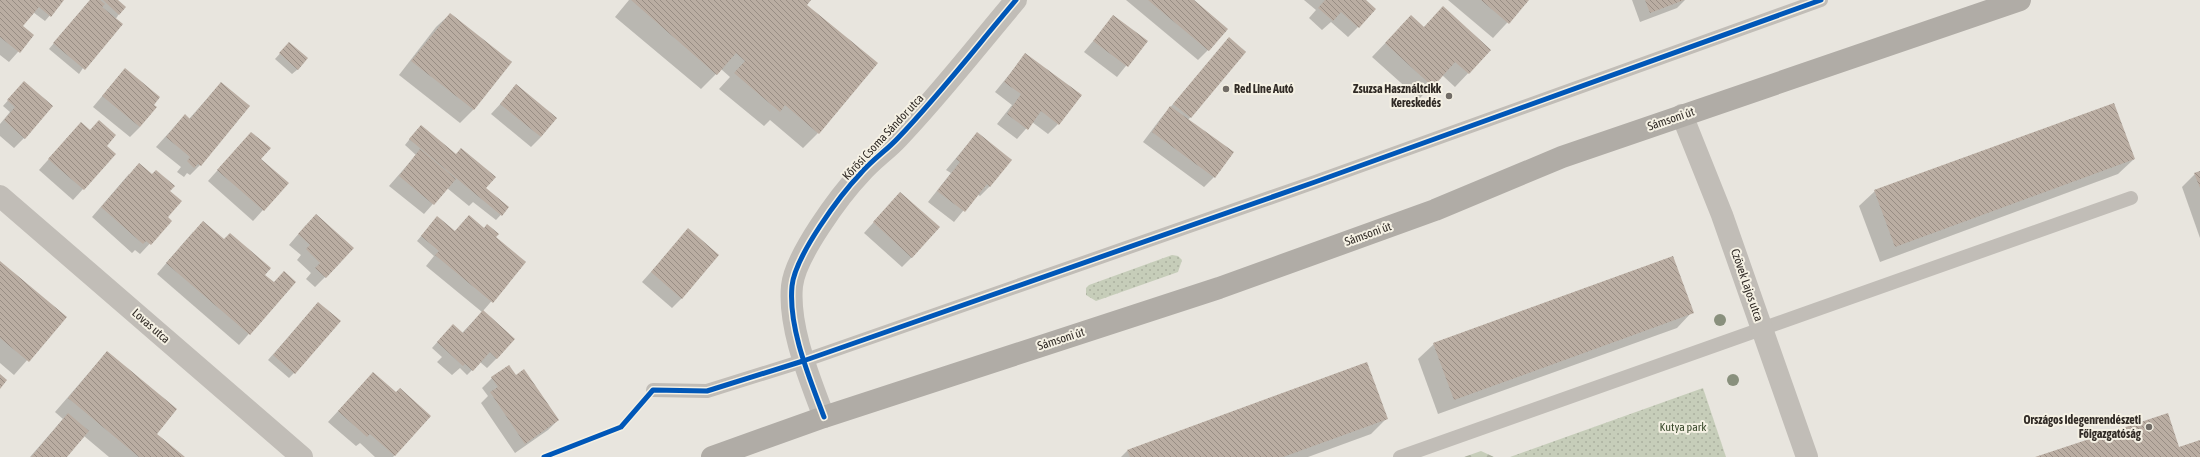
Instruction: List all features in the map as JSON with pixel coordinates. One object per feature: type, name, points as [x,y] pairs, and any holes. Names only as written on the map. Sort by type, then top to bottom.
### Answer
[{"type":"main road","name":"Sámsoni út","points":[[712,457],[824,417],[1219,288],[1435,210],[1562,157],[2020,0]]},
{"type":"street","name":"Kőrösi Csoma Sándor utca","points":[[824,417],[803,361],[794,312],[792,285],[802,259],[823,220],[860,173],[898,138],[1016,0]]},
{"type":"street","name":"Czövek Lajos utca","points":[[1682,115],[1722,215],[1807,457]]},
{"type":"street","name":"Lovas utca","points":[[0,196],[302,457]]},
{"type":"lane","points":[[653,390],[707,391],[803,361],[1315,182],[1821,0]]},
{"type":"lane","points":[[1400,457],[2131,198]]},
{"type":"green space","points":[[1172,255],[1178,256],[1182,260],[1178,272],[1096,301],[1086,295],[1086,288],[1089,285]]},
{"type":"green space","name":"Kutya park","points":[[1703,388],[1726,457],[1510,457]]},
{"type":"green space","points":[[1481,451],[1494,457],[1464,457]]},
{"type":"building","points":[[0,0],[64,0],[51,17],[39,7],[23,26],[34,35],[20,53],[0,37]]},
{"type":"building","points":[[90,0],[100,0],[105,4],[102,7],[123,24],[85,70],[53,43]]},
{"type":"building","points":[[103,0],[118,0],[126,7],[119,15]]},
{"type":"building","points":[[631,0],[811,0],[807,5],[878,63],[819,134],[785,105],[780,112],[734,73],[745,61],[736,53],[717,75]]},
{"type":"building","points":[[1148,0],[1194,0],[1228,29],[1209,51]]},
{"type":"building","points":[[1325,0],[1366,0],[1376,9],[1359,28],[1341,12],[1333,21],[1318,8]]},
{"type":"building","points":[[1481,0],[1529,0],[1509,24]]},
{"type":"building","points":[[1645,0],[1684,0],[1650,13]]},
{"type":"building","points":[[1443,6],[1491,50],[1469,74],[1455,62],[1433,87],[1385,43],[1411,15],[1424,27]]},
{"type":"building","points":[[450,13],[512,62],[474,110],[411,61]]},
{"type":"building","points":[[1113,15],[1148,41],[1128,67],[1093,41]]},
{"type":"building","points":[[1229,37],[1246,52],[1191,118],[1173,104]]},
{"type":"building","points":[[289,42],[308,58],[298,70],[279,53]]},
{"type":"building","points":[[1025,53],[1082,95],[1059,125],[1041,111],[1028,130],[1007,114],[1021,94],[1004,82]]},
{"type":"building","points":[[125,68],[160,97],[154,105],[157,107],[140,127],[102,96]]},
{"type":"building","points":[[24,81],[53,106],[25,139],[4,120],[15,107],[7,100]]},
{"type":"building","points":[[221,82],[250,106],[201,166],[198,164],[194,168],[187,161],[190,157],[166,137],[185,114],[190,119]]},
{"type":"building","points":[[516,84],[557,118],[541,137],[500,104]]},
{"type":"building","points":[[2114,103],[2135,159],[1895,247],[1874,190]]},
{"type":"building","points":[[1170,106],[1234,152],[1215,178],[1152,132]]},
{"type":"building","points":[[99,120],[116,135],[107,146],[116,154],[84,190],[48,159],[81,122],[90,130]]},
{"type":"building","points":[[421,125],[456,154],[461,148],[496,177],[486,188],[509,207],[502,216],[409,139]]},
{"type":"building","points":[[251,132],[271,148],[261,159],[289,183],[264,211],[217,170]]},
{"type":"building","points":[[977,132],[1012,160],[990,187],[987,184],[965,212],[937,191],[960,162],[956,159]]},
{"type":"building","points":[[420,149],[456,179],[434,205],[399,176]]},
{"type":"building","points":[[139,163],[152,174],[156,170],[175,186],[170,191],[182,201],[168,217],[172,221],[151,245],[146,241],[143,244],[101,207]]},
{"type":"building","points":[[2200,171],[2200,188],[2194,173]]},
{"type":"building","points":[[900,192],[940,227],[912,258],[873,222]]},
{"type":"building","points":[[316,214],[354,248],[326,278],[315,268],[320,263],[306,249],[310,245],[298,234]]},
{"type":"building","points":[[469,215],[484,228],[487,224],[499,234],[496,237],[526,262],[493,303],[435,255],[439,251],[421,236],[437,216],[455,231]]},
{"type":"building","points":[[203,221],[224,239],[230,233],[271,268],[265,275],[274,282],[284,271],[296,282],[250,335],[166,263]]},
{"type":"building","points":[[688,228],[719,255],[682,299],[651,272]]},
{"type":"building","points":[[1673,256],[1694,313],[1454,400],[1433,343]]},
{"type":"building","points":[[0,261],[67,317],[29,362],[0,338]]},
{"type":"building","points":[[318,302],[341,321],[295,374],[273,355]]},
{"type":"building","points":[[483,310],[515,339],[497,359],[490,352],[473,371],[465,364],[463,366],[437,342],[453,324],[463,333]]},
{"type":"building","points":[[107,351],[177,409],[157,434],[185,457],[139,457],[68,398]]},
{"type":"building","points":[[1367,362],[1388,419],[1283,457],[1130,457],[1127,450]]},
{"type":"building","points":[[509,365],[516,375],[524,369],[559,420],[525,444],[490,392],[498,387],[491,377]]},
{"type":"building","points":[[373,372],[396,392],[400,388],[431,416],[395,456],[370,434],[367,437],[338,411]]},
{"type":"building","points":[[0,374],[7,380],[0,389]]},
{"type":"building","points":[[68,413],[89,431],[67,457],[31,457]]},
{"type":"building","name":"Országos Idegenrendészeti Főigazgatóság","points":[[2168,413],[2179,447],[2200,440],[2200,457],[2035,457]]},
{"type":"cycle path","points":[[824,417],[801,353],[793,319],[792,286],[795,273],[801,259],[820,226],[852,183],[865,168],[894,142],[914,121],[1016,0]]},
{"type":"cycle path","points":[[544,457],[621,427],[653,390],[707,391],[803,361],[1315,182],[1821,0]]},
{"type":"place","name":"Red Line Autó","points":[[1226,89]]},
{"type":"place","name":"Zsuzsa Használtcikk Kereskedés","points":[[1449,96]]},
{"type":"place","name":"Országos Idegenrendészeti Főigazgatóság","points":[[2149,427]]}]
